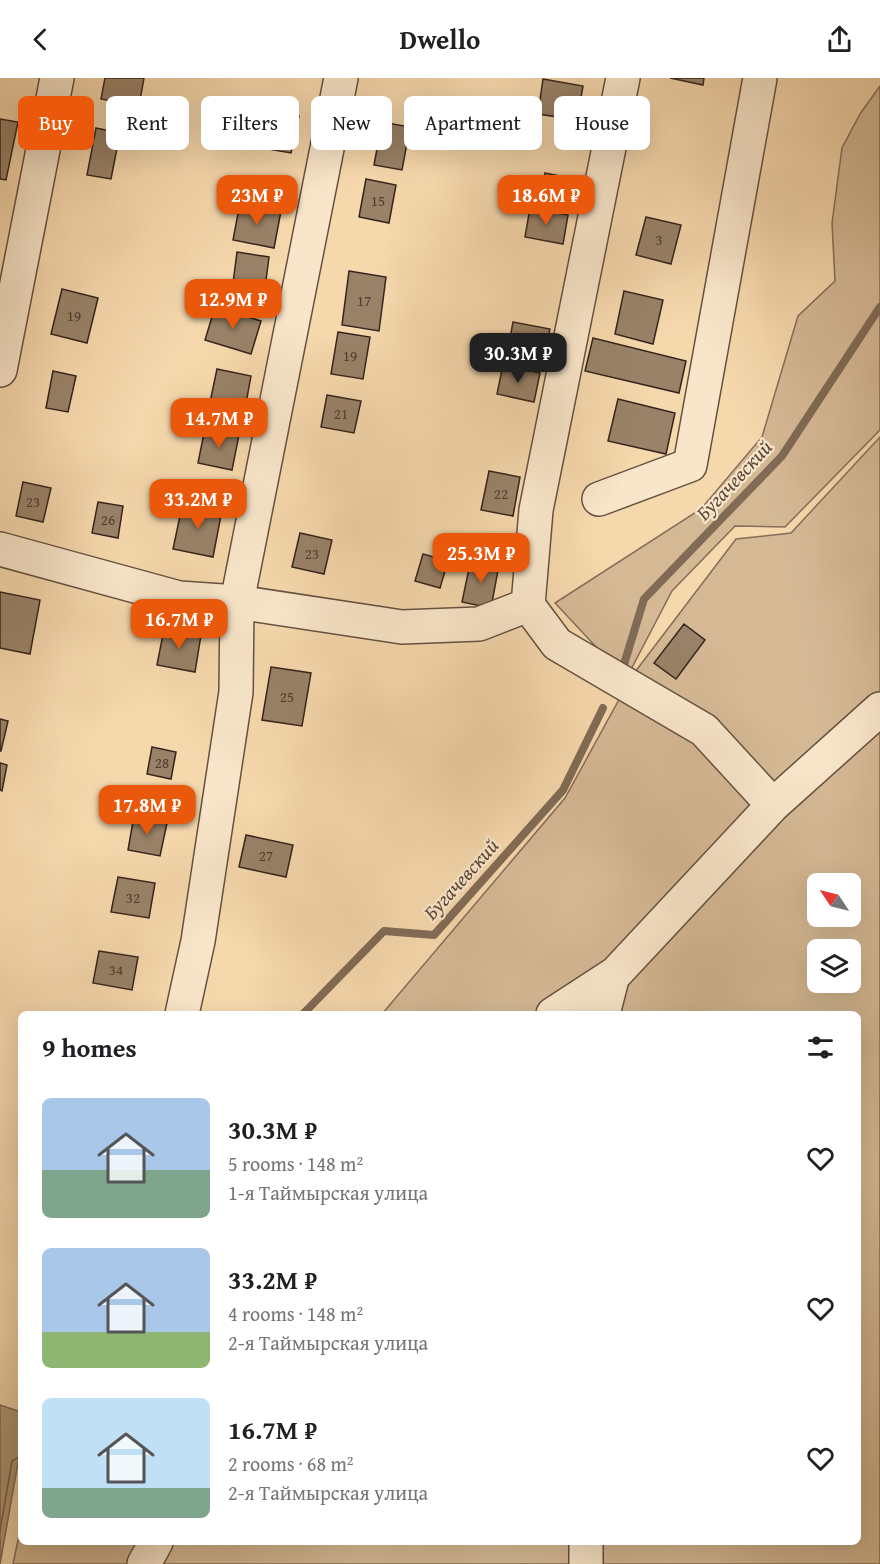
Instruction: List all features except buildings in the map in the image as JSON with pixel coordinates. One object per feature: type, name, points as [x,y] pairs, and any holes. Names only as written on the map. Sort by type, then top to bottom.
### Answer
[{"type":"street","points":[[0,370],[57,78]]},
{"type":"street","points":[[183,1011],[198,941],[236,692],[237,602],[341,78]]},
{"type":"street","points":[[623,78],[536,510],[528,605],[557,644],[704,730],[773,805]]},
{"type":"street","points":[[599,499],[690,465],[759,78]]},
{"type":"street","points":[[0,549],[179,598],[237,602],[402,627],[479,624],[528,605]]},
{"type":"street","points":[[558,1011],[613,975],[773,805],[880,709]]},
{"type":"street","points":[[604,1011],[613,975]]},
{"type":"street","points":[[144,1564],[154,1545]]},
{"type":"street","points":[[585,1545],[586,1564]]},
{"type":"shaded area","points":[[880,86],[880,430],[785,527],[735,526],[672,591],[626,679],[555,603],[701,509],[762,437],[798,316],[835,281],[832,223],[842,148],[860,114]]},
{"type":"shaded area","points":[[880,437],[880,1564],[13,1564],[18,1540],[18,1545],[861,1545],[861,1011],[385,1011],[565,798],[632,676],[736,539],[791,533]]},
{"type":"water","points":[[0,1405],[18,1411],[18,1463],[0,1564]]},
{"type":"waterway","name":"Бугачевский","points":[[621,674],[644,599],[782,456],[880,307]]},
{"type":"waterway","name":"Бугачевский","points":[[306,1011],[384,931],[434,935],[563,790],[603,708]]}]
